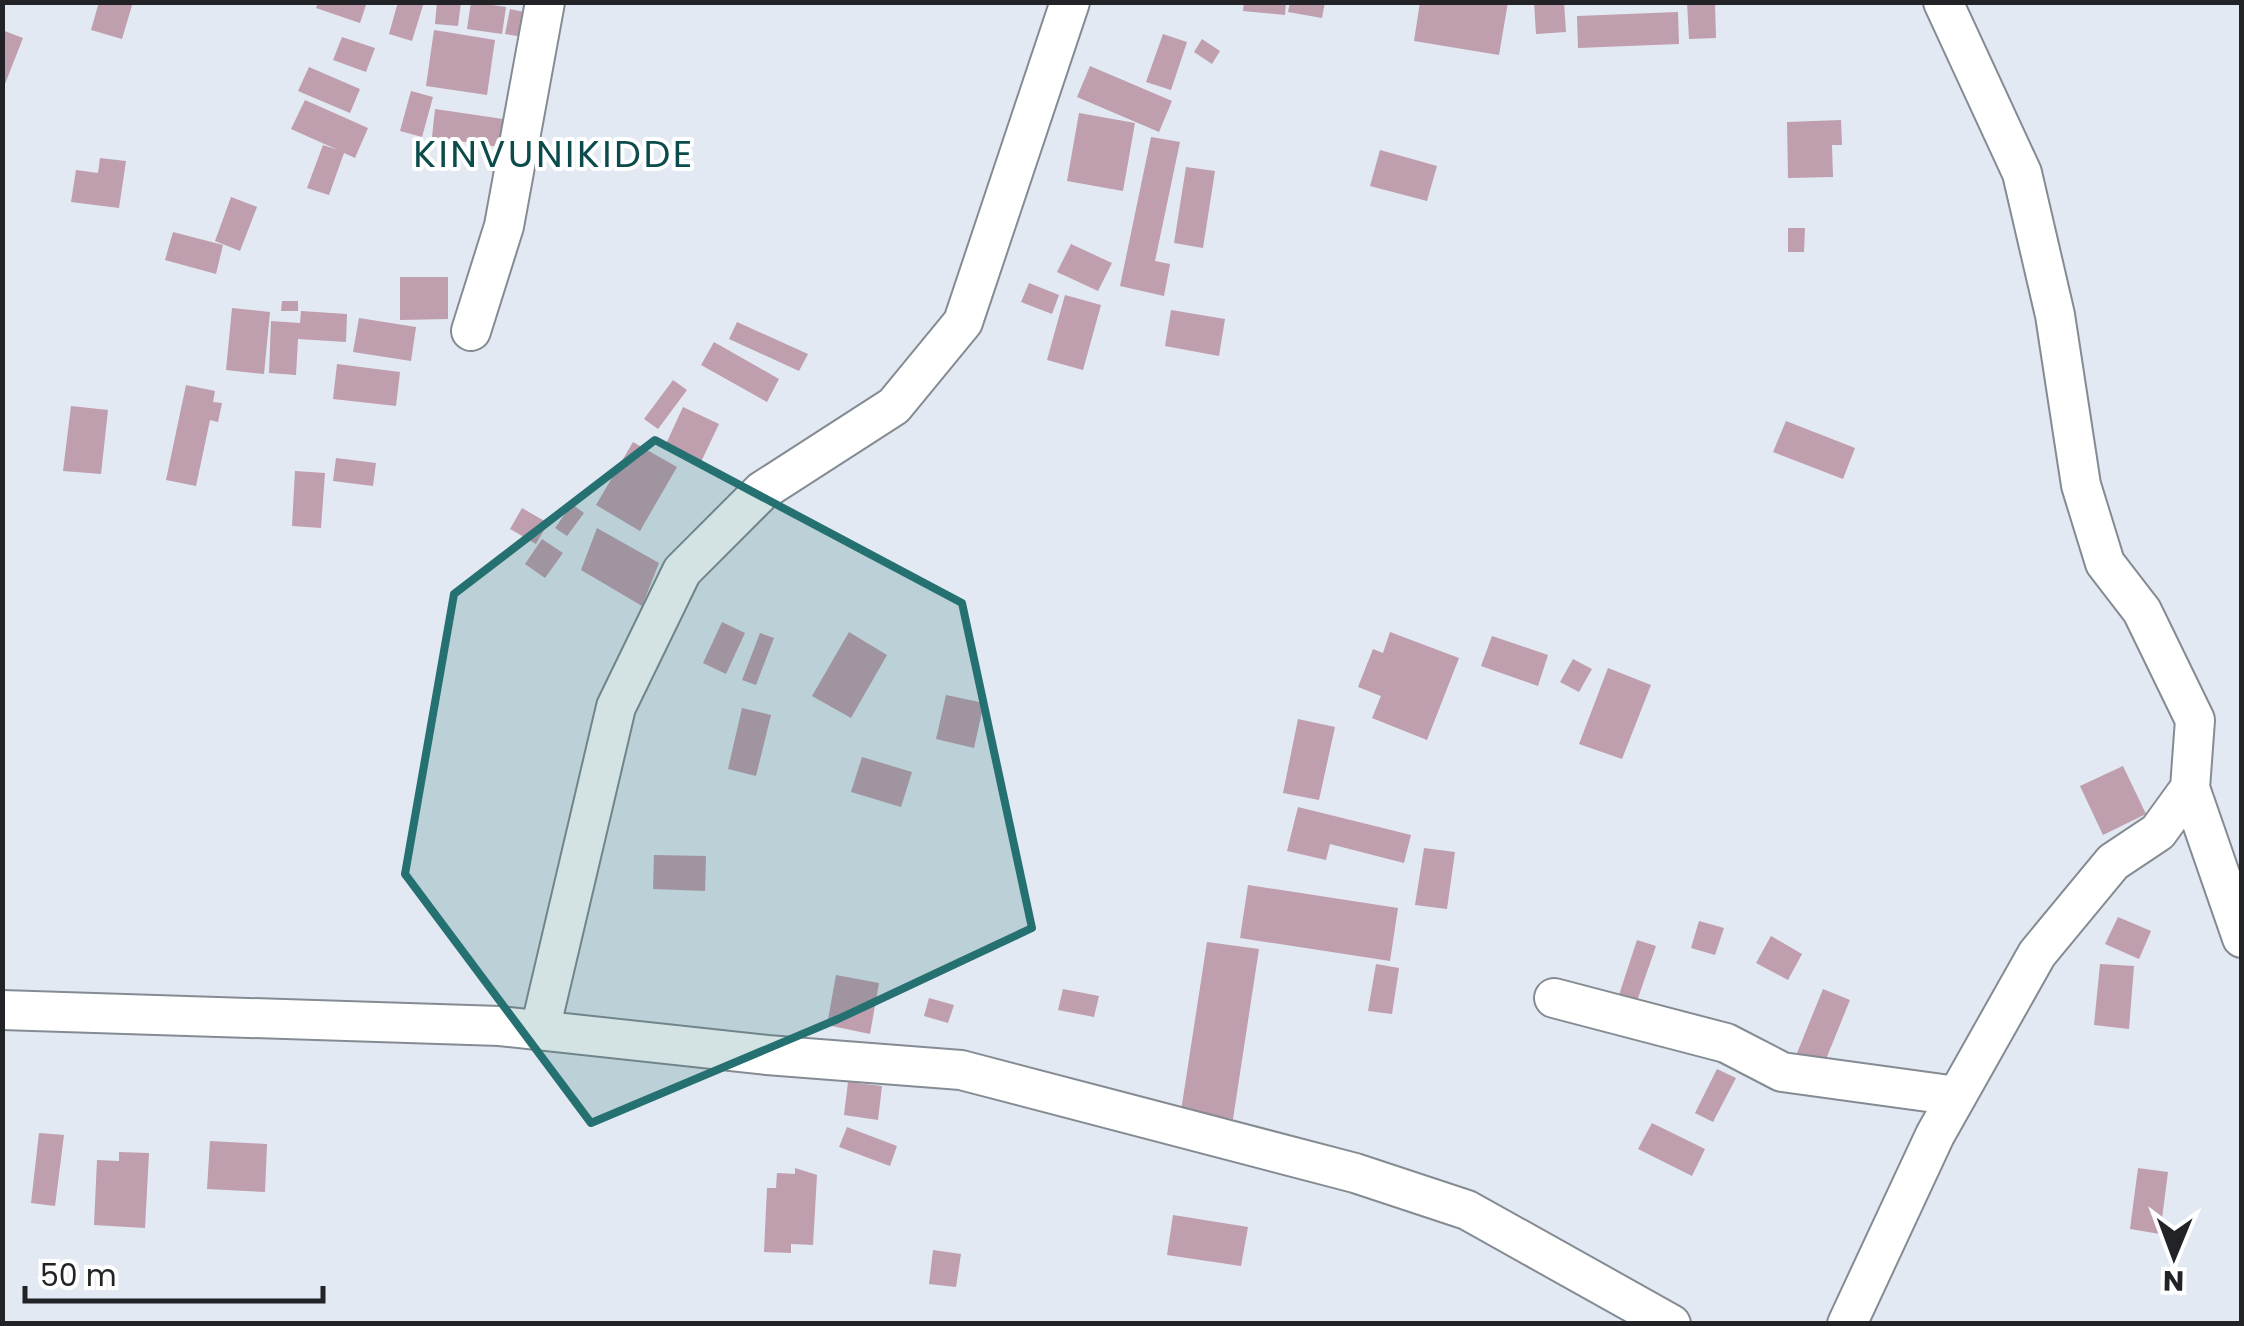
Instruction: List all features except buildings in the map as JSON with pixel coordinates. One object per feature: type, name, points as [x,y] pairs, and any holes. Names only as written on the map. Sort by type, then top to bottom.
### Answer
[{"type":"street","points":[[470,332],[504,226],[545,2]]},
{"type":"street","points":[[540,1030],[616,707],[682,571],[762,491],[894,406],[962,322],[1070,2]]},
{"type":"street","points":[[1943,2],[2022,173],[2056,315],[2081,486],[2104,562],[2142,611],[2195,720],[2190,788],[2241,940]]},
{"type":"street","points":[[1847,1324],[1861,1286],[1957,1096],[2037,954],[2112,862],[2158,832],[2190,788]]},
{"type":"street","points":[[1554,998],[1726,1043],[1782,1072],[1957,1096]]},
{"type":"street","points":[[2,1010],[540,1030],[962,1070],[1100,1103],[1355,1173],[1467,1210],[1671,1324]]},
{"type":"highlighted area","points":[[655,440],[962,603],[1032,928],[838,1019],[591,1123],[405,874],[454,594]]},
{"type":"district","name":"KINVUNIKIDDE","points":[[554,154]]}]
